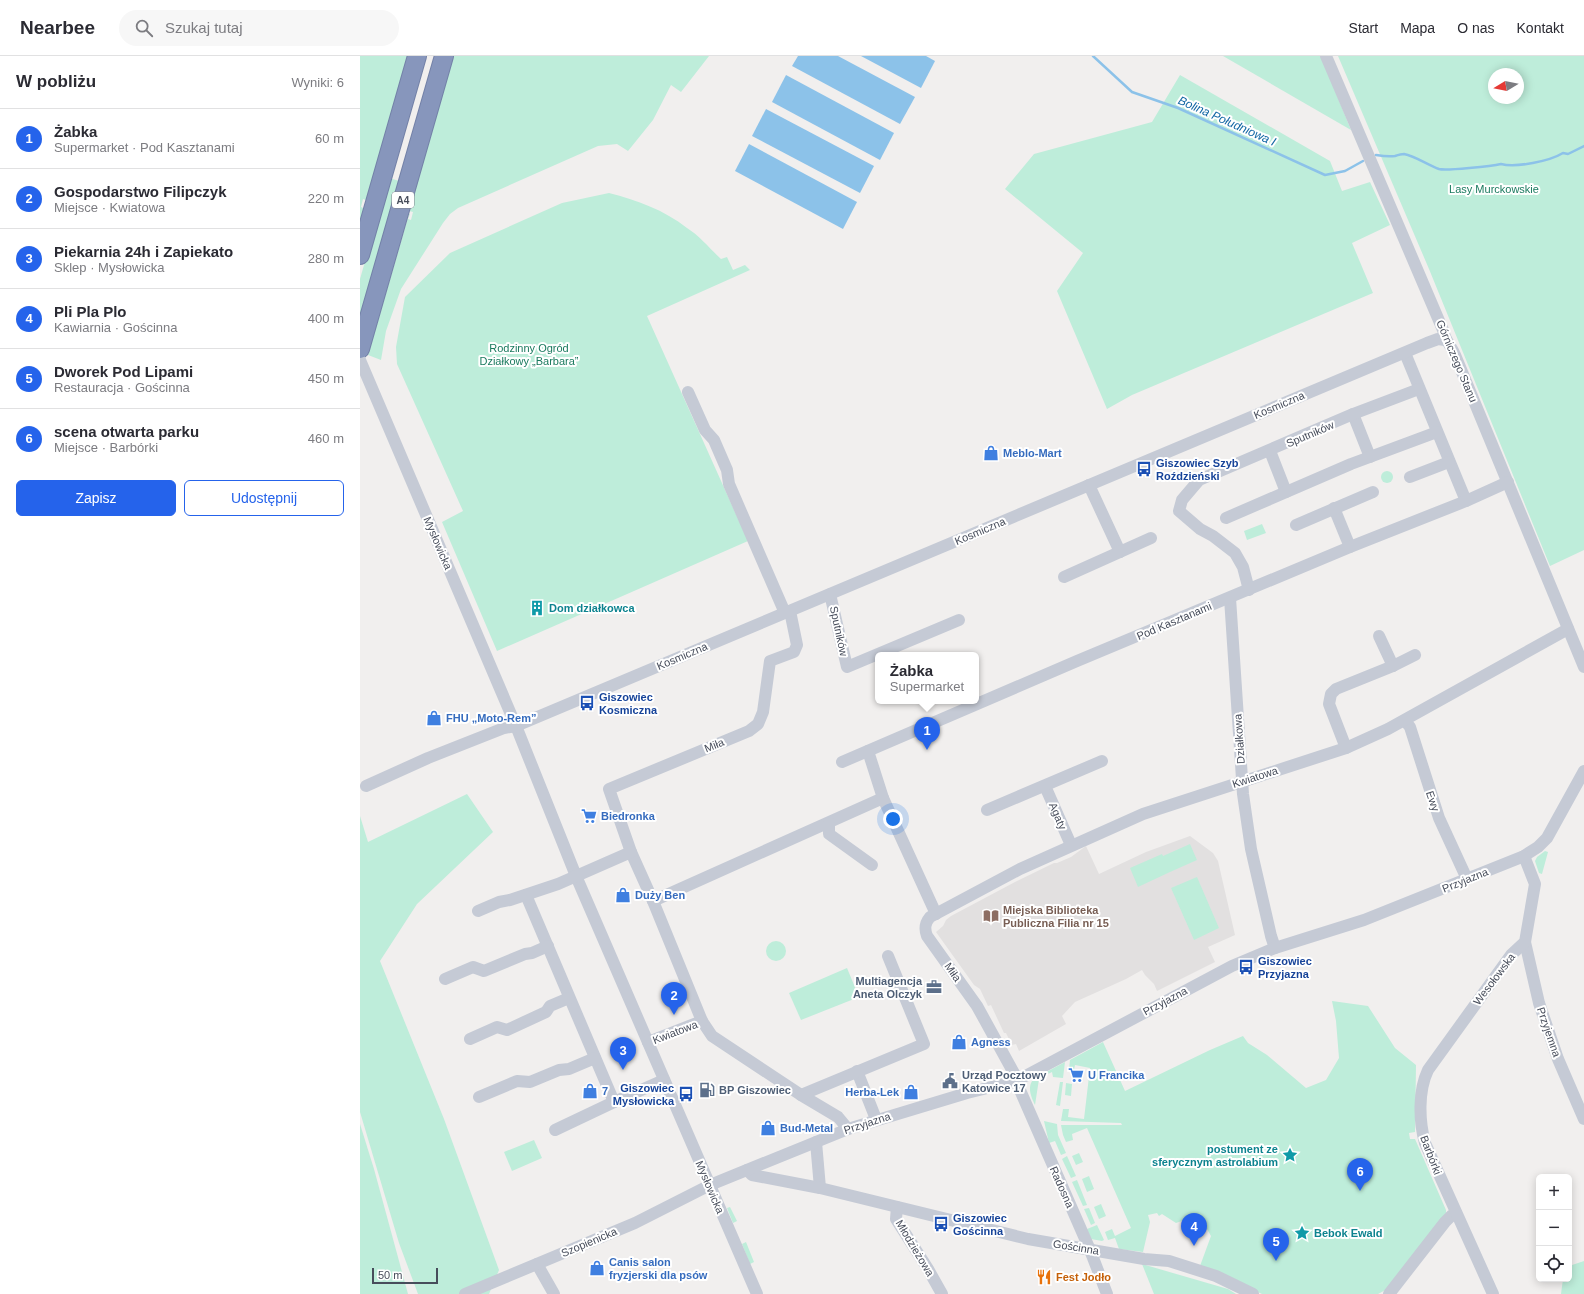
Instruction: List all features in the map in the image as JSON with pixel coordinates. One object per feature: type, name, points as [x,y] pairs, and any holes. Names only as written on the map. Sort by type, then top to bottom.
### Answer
[{"type":"highway","name":"A4","points":[[360,255],[417,56]]},
{"type":"highway","name":"A4","points":[[360,349],[444,56]]},
{"type":"street","name":"Górniczego Stanu","points":[[1326,56],[1444,330],[1445,340],[1451,345],[1584,667]]},
{"type":"street","name":"Kosmiczna","points":[[516,726],[1438,339],[1445,340]]},
{"type":"street","points":[[1405,353],[1466,501]]},
{"type":"street","name":"Mysłowicka","points":[[360,360],[516,726],[576,876],[757,1294]]},
{"type":"street","name":"Sputników","points":[[1249,590],[1243,567],[1235,553],[1200,529],[1178,511],[1182,500],[1199,480],[1270,451],[1353,414],[1419,389]]},
{"type":"street","points":[[688,392],[705,430],[714,440],[727,470],[729,484],[787,612]]},
{"type":"street","points":[[1353,414],[1370,457]]},
{"type":"street","points":[[1226,518],[1370,457],[1437,432]]},
{"type":"street","points":[[1270,451],[1286,492]]},
{"type":"street","points":[[1410,477],[1450,462]]},
{"type":"street","name":"Pod Kasztanami","points":[[979,703],[1350,547],[1466,501],[1508,482]]},
{"type":"street","points":[[1089,485],[1120,552]]},
{"type":"street","points":[[1296,525],[1373,492]]},
{"type":"street","points":[[1334,508],[1350,547]]},
{"type":"street","points":[[1064,577],[1151,538]]},
{"type":"street","name":"Sputników","points":[[830,594],[847,667],[875,655]]},
{"type":"street","name":"Działkowa","points":[[1230,598],[1242,781],[1251,849],[1275,948]]},
{"type":"street","name":"Miła","points":[[787,612],[796,639],[796,649],[794,652],[770,661],[763,712],[758,724],[749,731],[609,789],[631,852],[702,1021],[712,1036],[801,1095],[838,1117],[848,1129]]},
{"type":"street","name":"Sputników","points":[[883,652],[959,620]]},
{"type":"street","name":"Kwiatowa","points":[[936,914],[1020,868],[1143,814],[1346,748],[1405,721],[1444,697],[1568,628]]},
{"type":"street","points":[[1379,636],[1393,666]]},
{"type":"street","points":[[1346,748],[1329,704],[1331,694],[1336,689],[1393,666],[1415,655]]},
{"type":"street","name":"Pod Kasztanami","points":[[842,762],[977,704]]},
{"type":"street","name":"Ewy","points":[[1405,721],[1410,727],[1439,818],[1467,880]]},
{"type":"street","points":[[366,786],[428,758],[504,728],[516,726]]},
{"type":"street","points":[[868,751],[883,798],[936,914]]},
{"type":"street","points":[[987,810],[1102,762]]},
{"type":"street","name":"Przyjazna","points":[[710,1185],[876,1119],[967,1093],[1016,1081],[1219,972],[1275,948],[1364,920],[1524,856],[1547,838],[1584,772]]},
{"type":"street","name":"Agaty","points":[[1045,786],[1071,846]]},
{"type":"street","points":[[653,902],[883,798]]},
{"type":"street","points":[[829,823],[830,834],[872,865]]},
{"type":"street","points":[[478,911],[499,902],[510,900],[558,884],[631,852]]},
{"type":"street","points":[[1524,856],[1535,884],[1525,942]]},
{"type":"street","points":[[526,895],[614,1102]]},
{"type":"street","name":"Miła","points":[[936,914],[930,917],[926,922],[925,931],[927,936],[977,1006],[1016,1075],[1016,1081]]},
{"type":"street","name":"Wesołowska","points":[[1428,1070],[1511,955],[1525,942]]},
{"type":"street","name":"Przyjemna","points":[[1525,942],[1542,1010],[1558,1059],[1584,1119]]},
{"type":"street","points":[[445,980],[473,967],[484,971],[548,946]]},
{"type":"street","points":[[801,1095],[924,1044],[888,956]]},
{"type":"street","points":[[470,1039],[497,1027],[507,1030],[546,1012],[550,1006],[569,998]]},
{"type":"street","name":"Kwiatowa","points":[[648,1042],[702,1021]]},
{"type":"street","points":[[479,1098],[517,1081],[530,1082],[559,1070],[569,1070],[594,1058]]},
{"type":"street","name":"Barbórki","points":[[1428,1070],[1422,1090],[1422,1132],[1431,1158],[1492,1294]]},
{"type":"street","points":[[857,1071],[876,1119]]},
{"type":"street","points":[[555,1130],[664,1080]]},
{"type":"street","name":"Radosna","points":[[1016,1081],[1090,1250],[1107,1294]]},
{"type":"street","points":[[816,1142],[820,1188]]},
{"type":"street","name":"Młodzieżowa","points":[[747,1170],[752,1175],[820,1188],[897,1207],[896,1219],[942,1294]]},
{"type":"street","name":"Szopienicka","points":[[466,1294],[635,1223],[710,1185]]},
{"type":"street","name":"Gościnna","points":[[897,1207],[1028,1239],[1144,1259],[1169,1261],[1216,1276],[1253,1294]]},
{"type":"street","points":[[1388,1294],[1445,1222],[1456,1213]]},
{"type":"street","points":[[537,1264],[554,1294]]},
{"type":"shaded area","points":[[1190,836],[1213,853],[1218,861],[1235,935],[1208,947],[1215,962],[1157,991],[1154,984],[1142,970],[1126,979],[1075,1002],[1062,1016],[1066,1024],[1019,1051],[1016,1044],[1012,1045],[1006,1033],[1004,1033],[991,1005],[988,1006],[980,989],[974,985],[936,932],[951,916],[1015,882],[1054,863],[1071,857],[1086,846],[1099,874],[1146,852]]},
{"type":"green space","points":[[360,56],[408,56],[366,200],[363,199],[361,207],[365,209],[360,226]]},
{"type":"green space","points":[[453,56],[709,56],[681,92],[671,85],[653,120],[628,151],[617,144],[598,146],[458,208],[450,214],[401,289],[386,331],[381,360],[368,355],[409,214],[408,219],[411,220],[413,212],[409,211]]},
{"type":"green space","points":[[1223,56],[1321,56],[1351,130]]},
{"type":"green space","name":"Lasy Murckowskie","points":[[1338,56],[1584,56],[1584,550],[1550,566],[1429,269]]},
{"type":"green space","points":[[1180,75],[1330,161],[1342,191],[1370,182],[1390,225],[1352,243],[1373,293],[1132,395],[1107,409],[1057,291],[1083,253],[1005,189],[1034,154],[1152,122]]},
{"type":"green space","points":[[389,178],[403,182],[360,328],[360,279]]},
{"type":"green space","name":"Rodzinny Ogród Działkowy „Barbara”","points":[[609,193],[640,202],[660,211],[696,235],[721,259],[727,257],[733,270],[745,265],[750,270],[647,316],[748,541],[497,651],[442,522],[463,511],[397,364],[396,347],[405,297],[450,253],[562,203]]},
{"type":"green space","points":[[1385,471],[1389,471],[1393,477],[1389,483],[1385,483],[1381,479],[1381,475]]},
{"type":"green space","points":[[1262,524],[1266,533],[1247,540],[1244,531]]},
{"type":"green space","points":[[467,794],[493,832],[417,904],[380,961],[444,1119],[499,1270],[489,1294],[418,1294],[399,1243],[360,1112],[360,816],[368,842]]},
{"type":"green space","points":[[1190,844],[1197,860],[1138,887],[1130,868]]},
{"type":"green space","points":[[1545,851],[1548,852],[1542,874],[1539,873],[1535,861],[1537,857]]},
{"type":"green space","points":[[1197,877],[1219,928],[1194,940],[1171,888]]},
{"type":"green space","points":[[776,941],[783,944],[786,951],[783,958],[776,961],[769,958],[766,951],[769,944]]},
{"type":"green space","points":[[847,968],[859,997],[801,1020],[789,993]]},
{"type":"green space","points":[[1332,1001],[1368,1006],[1395,1048],[1416,1065],[1415,1132],[1409,1133],[1410,1139],[1415,1139],[1446,1210],[1446,1213],[1389,1288],[1378,1294],[1262,1294],[1219,1273],[1200,1266],[1211,1236],[1199,1215],[1176,1223],[1162,1214],[1159,1216],[1157,1213],[1148,1215],[1150,1222],[1143,1252],[1119,1249],[1115,1238],[1108,1240],[1105,1232],[1112,1229],[1115,1236],[1131,1228],[1087,1128],[1072,1134],[1073,1140],[1066,1142],[1061,1125],[1122,1125],[1121,1123],[1061,1121],[1063,1109],[1069,1109],[1068,1117],[1084,1119],[1090,1068],[1075,1065],[1074,1070],[1069,1069],[1070,1060],[1103,1042],[1125,1091],[1210,1050],[1243,1036],[1248,1043],[1267,1055],[1306,1088],[1326,1080],[1339,1058],[1336,1021]]},
{"type":"green space","points":[[1065,1062],[1063,1078],[1053,1077],[1052,1072],[1044,1076],[1039,1076]]},
{"type":"green space","points":[[1035,1078],[1039,1079],[1035,1105],[1030,1088],[1032,1081]]},
{"type":"green space","points":[[1060,1082],[1063,1082],[1060,1106],[1056,1105]]},
{"type":"green space","points":[[1066,1083],[1072,1084],[1071,1096],[1065,1095]]},
{"type":"green space","points":[[1044,1121],[1057,1124],[1058,1135],[1066,1153],[1061,1155],[1055,1141],[1049,1143]]},
{"type":"green space","points":[[360,1124],[374,1169],[408,1294],[360,1294]]},
{"type":"green space","points":[[534,1140],[542,1158],[512,1171],[504,1152]]},
{"type":"green space","points":[[1079,1153],[1083,1162],[1076,1165],[1072,1156]]},
{"type":"green space","points":[[1067,1156],[1076,1176],[1071,1178],[1062,1159]]},
{"type":"green space","points":[[1089,1176],[1094,1189],[1087,1192],[1082,1179]]},
{"type":"green space","points":[[1077,1180],[1087,1205],[1083,1206],[1072,1182]]},
{"type":"green space","points":[[1101,1204],[1106,1216],[1099,1219],[1094,1207]]},
{"type":"green space","points":[[730,1207],[737,1221],[733,1223],[727,1208]]},
{"type":"green space","points":[[1089,1208],[1095,1223],[1091,1225],[1084,1209]]},
{"type":"green space","points":[[1097,1225],[1104,1240],[1102,1241],[1091,1239],[1087,1229]]},
{"type":"green space","points":[[746,1242],[754,1262],[750,1264],[742,1244]]},
{"type":"green space","points":[[1584,1261],[1584,1294],[1561,1294],[1563,1282],[1572,1282],[1572,1265]]},
{"type":"green space","points":[[1142,1264],[1228,1289],[1236,1294],[1154,1294]]},
{"type":"water","points":[[798,56],[838,56],[915,97],[900,124],[792,66]]},
{"type":"water","points":[[861,56],[926,56],[935,61],[921,88]]},
{"type":"water","points":[[786,75],[894,133],[880,160],[772,102]]},
{"type":"water","points":[[766,109],[874,166],[860,193],[752,136]]},
{"type":"water","points":[[749,144],[857,202],[843,229],[735,171]]},
{"type":"waterway","name":"Bolina Południowa I","points":[[1093,56],[1132,92],[1178,108],[1325,175],[1345,171],[1363,161]]},
{"type":"waterway","name":"Bolina Południowa I","points":[[1376,155],[1395,156],[1404,154],[1439,169],[1450,169],[1501,164],[1515,165],[1533,163],[1550,159],[1563,153],[1568,154],[1584,146]]},
{"type":"place","name":"Meblo-Mart","points":[[991,453]]},
{"type":"place","name":"Giszowiec Szyb Roździeński","points":[[1144,469]]},
{"type":"place","name":"Dom działkowca","points":[[537,608]]},
{"type":"place","name":"Giszowiec Kosmiczna","points":[[587,703]]},
{"type":"place","name":"FHU „Moto-Rem”","points":[[434,718]]},
{"type":"place","name":"Żabka","points":[[927,750]]},
{"type":"place","name":"Biedronka","points":[[589,816]]},
{"type":"place","name":"Duży Ben","points":[[623,895]]},
{"type":"place","name":"Miejska Biblioteka Publiczna Filia nr 15","points":[[991,916]]},
{"type":"place","name":"Giszowiec Przyjazna","points":[[1246,967]]},
{"type":"place","name":"Multiagencja Aneta Olczyk","points":[[934,987]]},
{"type":"place","name":"Gospodarstwo Filipczyk","points":[[674,1015]]},
{"type":"place","name":"Agness","points":[[959,1042]]},
{"type":"place","name":"Piekarnia 24h i Zapiekato","points":[[623,1070]]},
{"type":"place","name":"U Francika","points":[[1076,1075]]},
{"type":"place","name":"Urząd Pocztowy Katowice 17","points":[[950,1081]]},
{"type":"place","name":"BP Giszowiec","points":[[707,1090]]},
{"type":"place","name":"7","points":[[590,1091]]},
{"type":"place","name":"Herba-Lek","points":[[911,1092]]},
{"type":"place","name":"Giszowiec Mysłowicka","points":[[686,1094]]},
{"type":"place","name":"Bud-Metal","points":[[768,1128]]},
{"type":"place","name":"postument ze sferycznym astrolabium","points":[[1290,1155]]},
{"type":"place","name":"scena otwarta parku","points":[[1360,1191]]},
{"type":"place","name":"Giszowiec Gościnna","points":[[941,1224]]},
{"type":"place","name":"Bebok Ewald","points":[[1302,1233]]},
{"type":"place","name":"Pli Pla Plo","points":[[1194,1246]]},
{"type":"place","name":"Dworek Pod Lipami","points":[[1276,1261]]},
{"type":"place","name":"Canis salon fryzjerski dla psów","points":[[597,1268]]},
{"type":"place","name":"Fest Jodło","points":[[1044,1277]]}]
